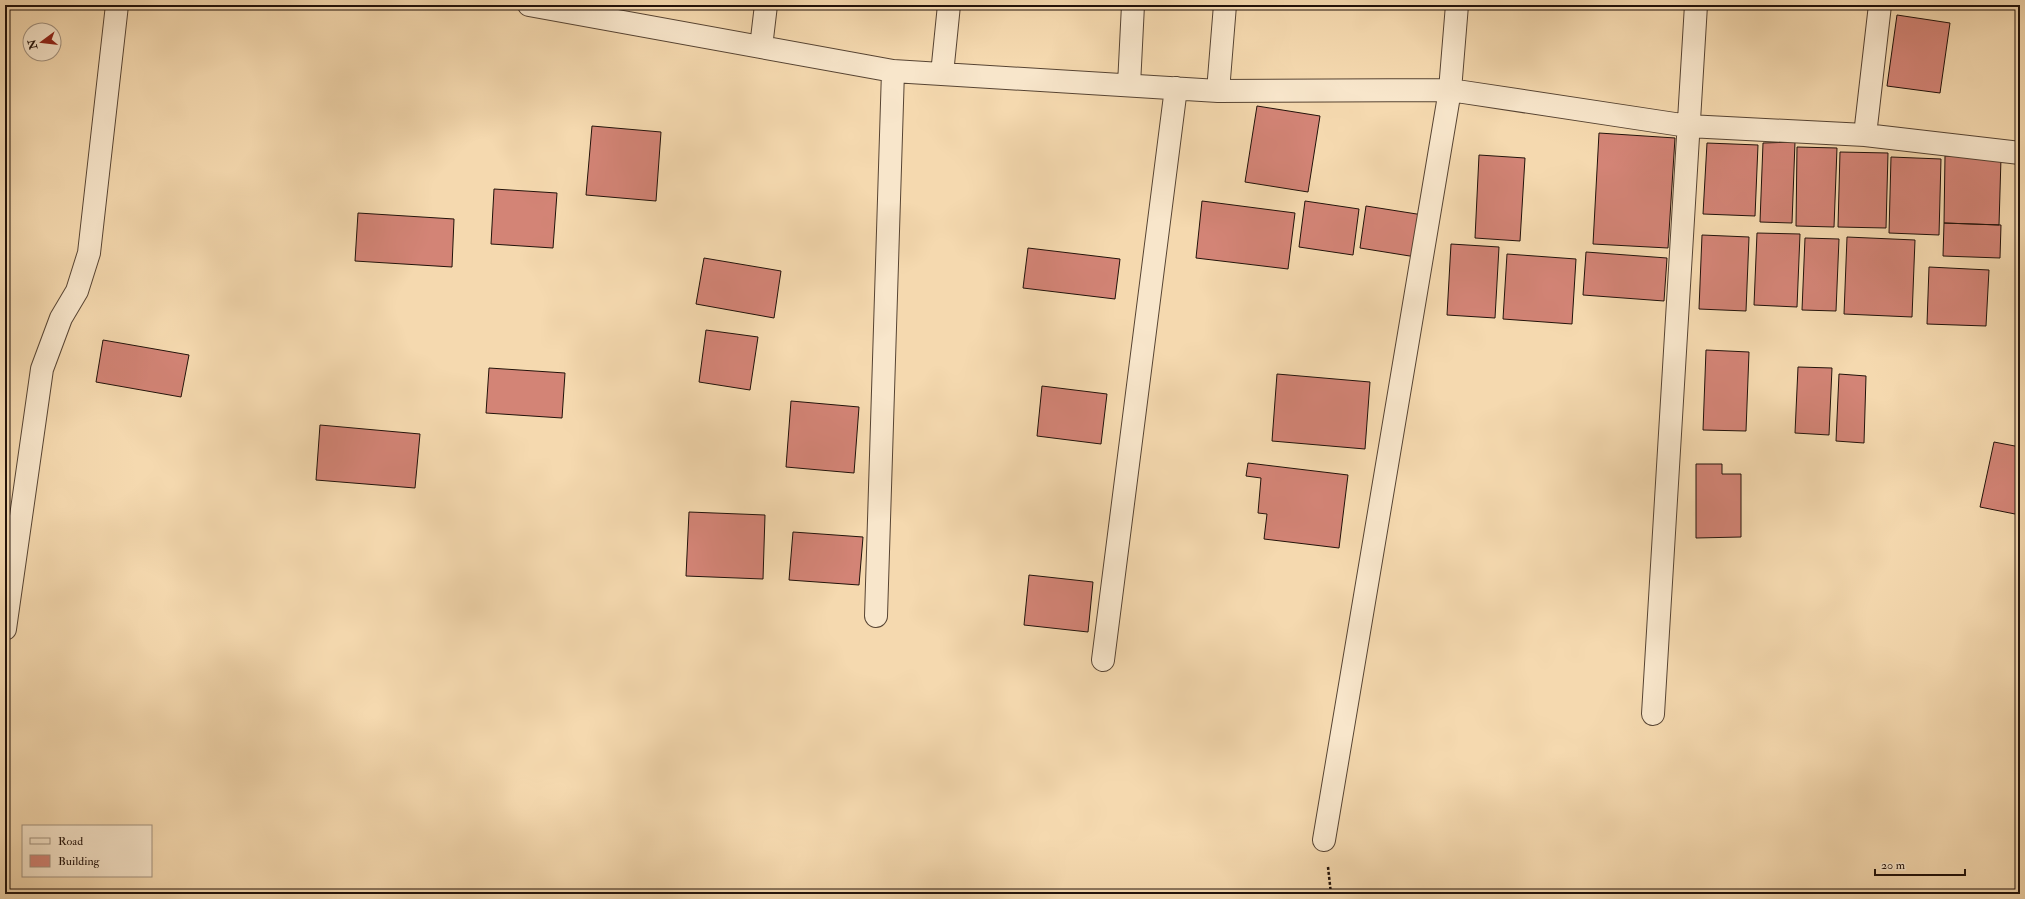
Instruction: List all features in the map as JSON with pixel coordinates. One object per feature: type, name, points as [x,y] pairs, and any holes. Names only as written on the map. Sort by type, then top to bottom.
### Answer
[{"type":"street","points":[[5,629],[42,369],[61,318],[77,291],[89,253],[117,5]]},
{"type":"street","points":[[529,5],[893,71],[1218,91],[1450,90],[1688,126],[1865,135],[2020,153]]},
{"type":"street","points":[[761,47],[766,5]]},
{"type":"street","points":[[942,74],[948,5]]},
{"type":"street","points":[[1129,85],[1133,5]]},
{"type":"street","points":[[1218,91],[1224,5]]},
{"type":"street","points":[[1324,840],[1450,90],[1457,5]]},
{"type":"street","points":[[1652,714],[1696,5]]},
{"type":"street","points":[[1865,135],[1880,5]]},
{"type":"street","points":[[876,616],[893,71]]},
{"type":"street","points":[[1103,660],[1176,88]]},
{"type":"building","points":[[1897,15],[1950,23],[1940,93],[1887,86]]},
{"type":"building","points":[[1257,106],[1320,116],[1308,192],[1245,182]]},
{"type":"building","points":[[592,126],[661,132],[656,201],[586,195]]},
{"type":"building","points":[[1599,133],[1675,138],[1668,248],[1593,244]]},
{"type":"building","points":[[1795,142],[1792,223],[1760,222],[1763,143]]},
{"type":"building","points":[[1707,143],[1758,145],[1755,216],[1703,214]]},
{"type":"building","points":[[1797,147],[1837,148],[1834,227],[1796,226]]},
{"type":"building","points":[[1840,152],[1888,153],[1886,228],[1838,227]]},
{"type":"building","points":[[1479,155],[1525,158],[1520,241],[1475,238]]},
{"type":"building","points":[[1945,156],[2001,158],[1999,225],[1944,223]]},
{"type":"building","points":[[1891,157],[1941,159],[1939,235],[1889,233]]},
{"type":"building","points":[[494,189],[557,193],[553,248],[491,244]]},
{"type":"building","points":[[1202,201],[1295,213],[1288,269],[1196,258]]},
{"type":"building","points":[[1305,201],[1359,209],[1353,255],[1299,247]]},
{"type":"building","points":[[1366,206],[1423,215],[1416,257],[1360,248]]},
{"type":"building","points":[[358,213],[454,219],[452,267],[355,261]]},
{"type":"building","points":[[1944,223],[2001,225],[2000,258],[1943,256]]},
{"type":"building","points":[[1757,233],[1800,234],[1797,307],[1754,305]]},
{"type":"building","points":[[1702,235],[1749,237],[1746,311],[1699,309]]},
{"type":"building","points":[[1847,237],[1915,240],[1912,317],[1844,314]]},
{"type":"building","points":[[1805,238],[1839,239],[1836,311],[1802,310]]},
{"type":"building","points":[[1451,244],[1499,247],[1495,318],[1447,315]]},
{"type":"building","points":[[1028,248],[1120,259],[1115,299],[1023,288]]},
{"type":"building","points":[[1586,252],[1667,258],[1664,301],[1583,295]]},
{"type":"building","points":[[1507,254],[1576,259],[1572,324],[1503,319]]},
{"type":"building","points":[[704,258],[781,271],[774,318],[696,304]]},
{"type":"building","points":[[1929,267],[1989,270],[1986,326],[1927,324]]},
{"type":"building","points":[[706,330],[758,337],[750,390],[699,382]]},
{"type":"building","points":[[103,340],[189,355],[181,397],[96,382]]},
{"type":"building","points":[[1706,350],[1749,352],[1746,431],[1703,430]]},
{"type":"building","points":[[1798,367],[1832,368],[1829,435],[1795,433]]},
{"type":"building","points":[[489,368],[565,373],[562,418],[486,413]]},
{"type":"building","points":[[1277,374],[1370,382],[1365,449],[1272,441]]},
{"type":"building","points":[[1839,374],[1866,376],[1864,443],[1836,441]]},
{"type":"building","points":[[1042,386],[1107,394],[1101,444],[1037,436]]},
{"type":"building","points":[[791,401],[859,407],[854,473],[786,467]]},
{"type":"building","points":[[320,425],[420,434],[415,488],[316,480]]},
{"type":"building","points":[[1994,442],[2020,447],[2020,515],[1980,507]]},
{"type":"building","points":[[1248,463],[1348,475],[1339,548],[1264,539],[1267,514],[1258,513],[1261,478],[1246,476]]},
{"type":"building","points":[[1696,464],[1722,464],[1722,474],[1741,474],[1741,537],[1696,538]]},
{"type":"building","points":[[689,512],[765,515],[763,579],[686,576]]},
{"type":"building","points":[[793,532],[863,537],[859,585],[789,580]]},
{"type":"building","points":[[1029,575],[1093,582],[1088,632],[1024,625]]}]
